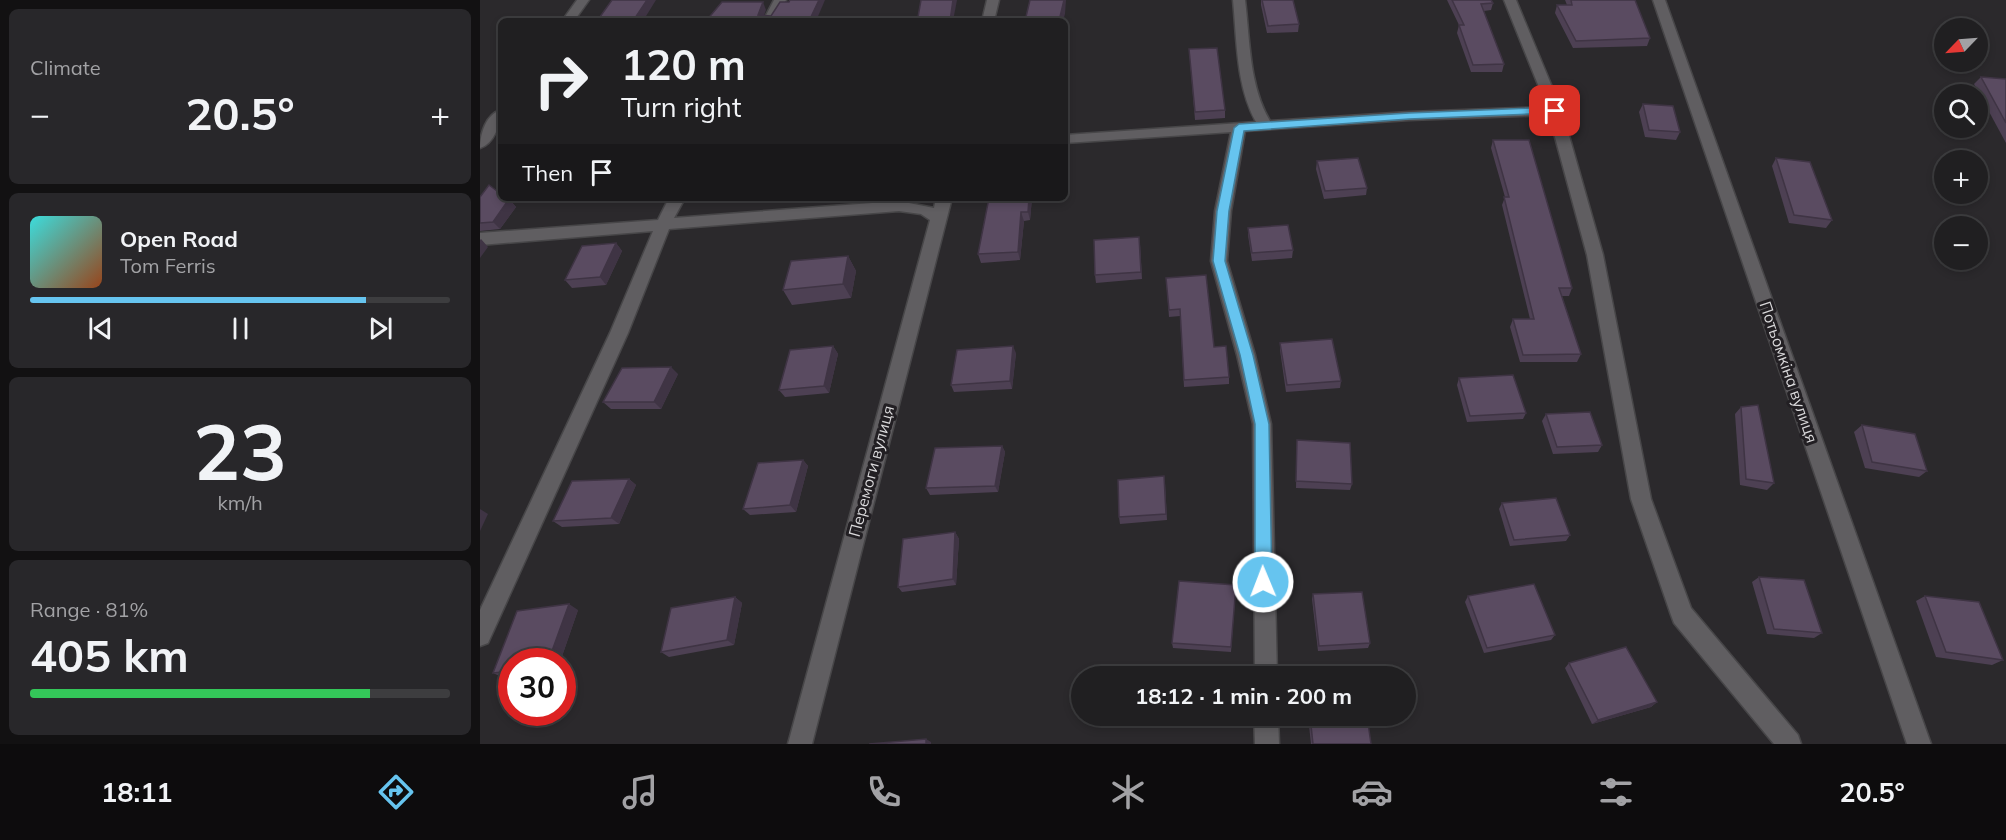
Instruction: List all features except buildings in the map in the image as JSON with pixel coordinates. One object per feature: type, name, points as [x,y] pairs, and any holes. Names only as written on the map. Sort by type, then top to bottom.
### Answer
[{"type":"street","points":[[570,18],[583,0]]},
{"type":"street","points":[[771,18],[780,0]]},
{"type":"street","points":[[989,18],[993,0]]},
{"type":"street","points":[[1239,0],[1249,87],[1253,104],[1265,125]]},
{"type":"street","points":[[1510,0],[1555,111],[1595,255],[1641,499],[1682,615],[1789,744]]},
{"type":"street","name":"Потьомкіна вулиця","points":[[1659,0],[1919,744]]},
{"type":"street","points":[[1068,139],[1265,125],[1555,111]]},
{"type":"street","points":[[480,143],[498,118]]},
{"type":"street","points":[[1239,128],[1223,211],[1219,261],[1246,355],[1262,424],[1266,666]]},
{"type":"street","points":[[480,635],[619,333],[664,223],[675,201]]},
{"type":"street","name":"Перемоги вулиця","points":[[800,744],[943,201]]},
{"type":"street","points":[[480,239],[899,206],[925,209],[938,218]]},
{"type":"street","points":[[1266,726],[1267,744]]},
{"type":"route","points":[[1263,582],[1262,424],[1246,355],[1219,261],[1223,211],[1239,128],[1409,116],[1555,111]]}]
